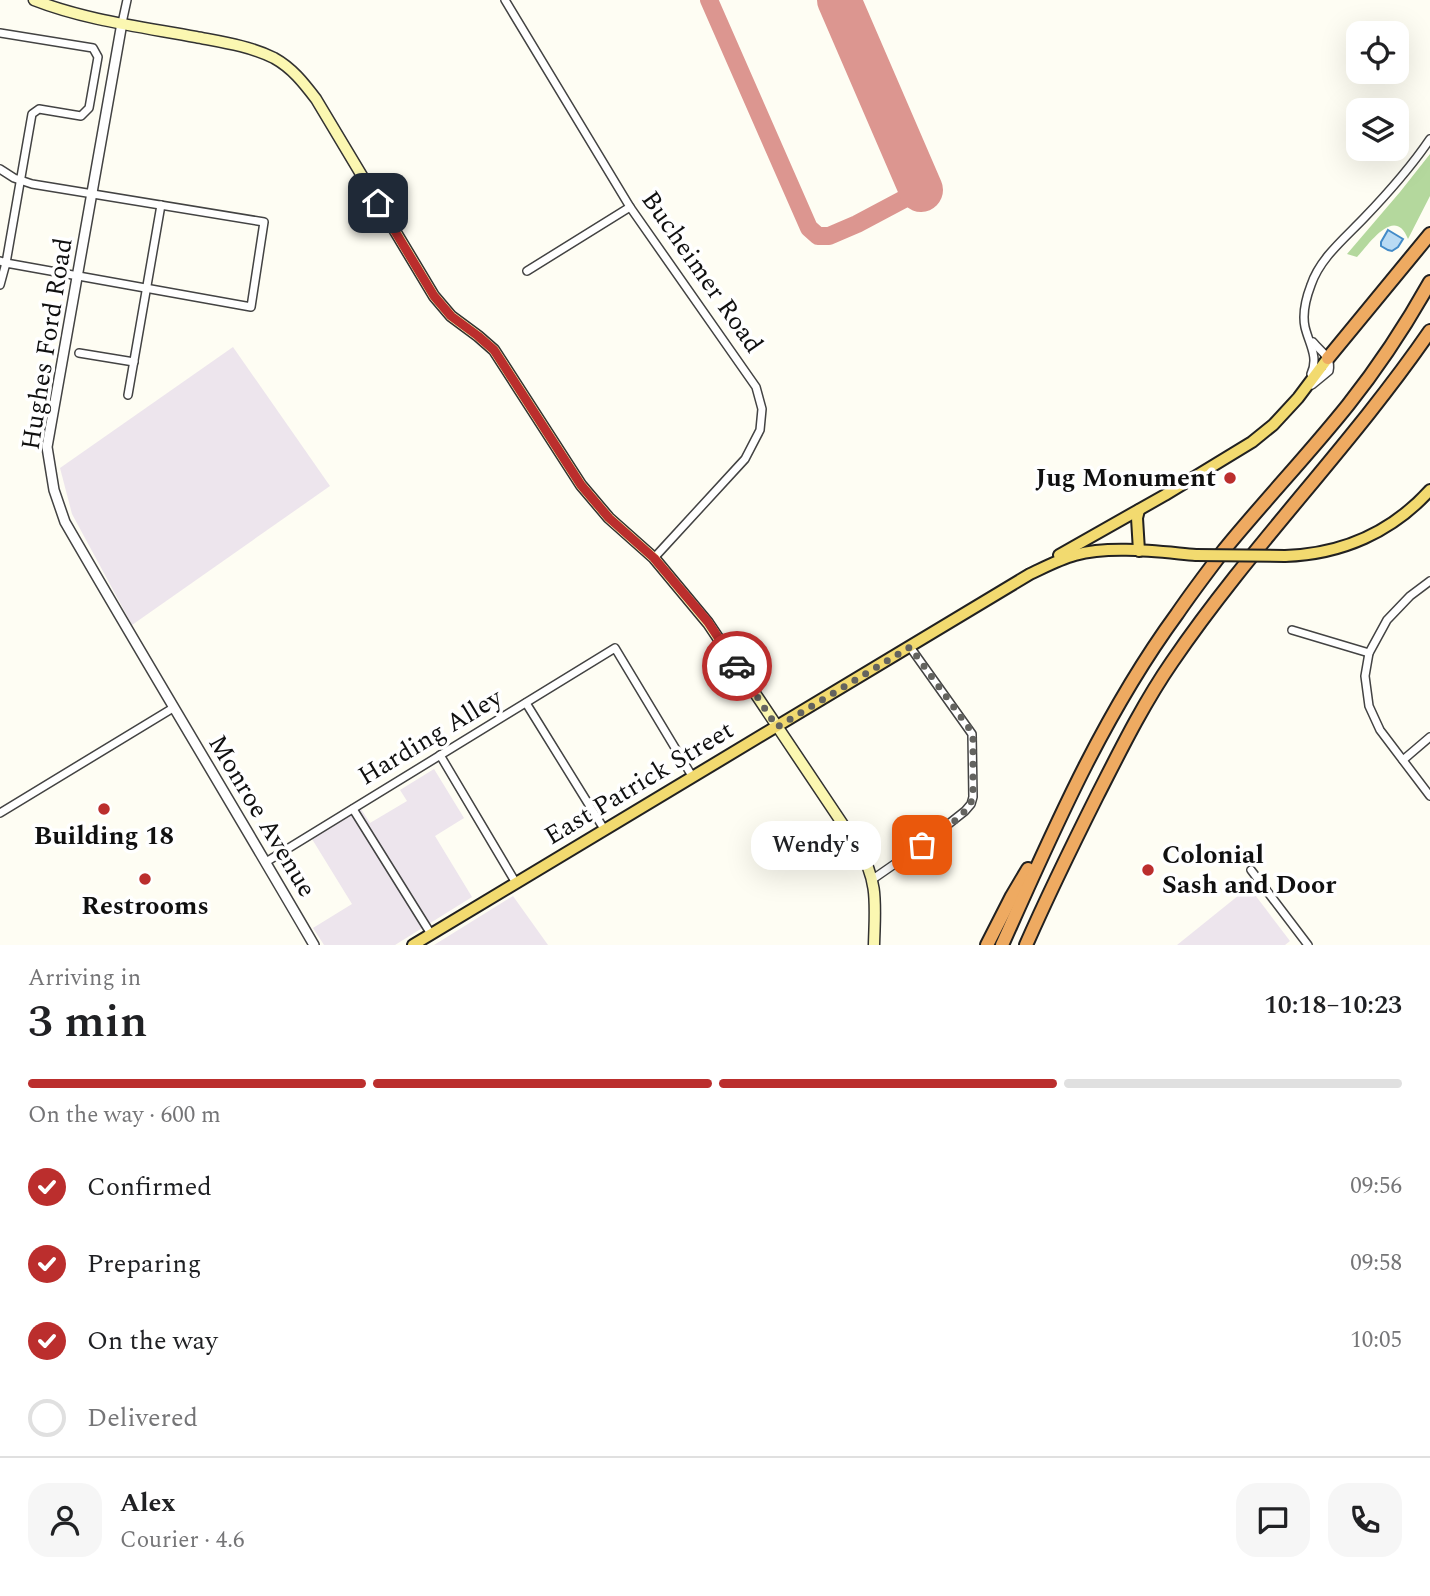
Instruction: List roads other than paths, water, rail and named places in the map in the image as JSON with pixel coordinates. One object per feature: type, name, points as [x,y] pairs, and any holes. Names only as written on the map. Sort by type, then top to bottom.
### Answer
[{"type":"highway","points":[[1328,358],[1430,234]]},
{"type":"highway","points":[[1002,945],[1056,824],[1117,706],[1175,616],[1223,551],[1347,406],[1402,329],[1430,282]]},
{"type":"highway","points":[[1026,945],[1120,750],[1171,663],[1221,595],[1396,380],[1430,331]]},
{"type":"highway","points":[[987,945],[1012,896],[1056,824]]},
{"type":"highway","points":[[1032,945],[1041,912]]},
{"type":"main road","points":[[34,0],[58,9],[246,47],[274,58],[298,74],[316,99],[434,296],[451,316],[494,350],[581,485],[609,518],[654,558],[708,622],[858,847],[873,879],[874,945]]},
{"type":"main road","points":[[1030,573],[1252,442],[1273,425],[1298,398],[1328,358]]},
{"type":"main road","name":"East Patrick Street","points":[[413,945],[1030,573],[1076,554],[1101,551],[1285,556],[1324,552],[1360,541],[1392,523],[1408,512],[1430,490]]},
{"type":"main road","points":[[1139,510],[1139,551]]},
{"type":"street","name":"Hughes Ford Road","points":[[127,0],[47,447],[54,489],[65,522],[173,708]]},
{"type":"street","name":"Bucheimer Road","points":[[505,0],[630,207],[756,387],[762,409],[760,430],[745,459],[654,558]]},
{"type":"street","points":[[0,33],[93,48],[98,57],[89,108],[82,116],[39,109],[32,114],[0,285]]},
{"type":"street","points":[[1307,384],[1315,364],[1305,328],[1304,307],[1318,270],[1403,175],[1430,139]]},
{"type":"street","points":[[0,169],[32,184],[264,222],[251,307],[3,262]]},
{"type":"street","points":[[128,395],[161,205]]},
{"type":"street","points":[[527,271],[630,207]]},
{"type":"street","points":[[1298,398],[1329,371],[1328,358],[1310,339]]},
{"type":"street","points":[[79,353],[134,362]]},
{"type":"street","points":[[1430,581],[1410,596],[1387,620],[1369,653],[1365,676],[1370,706],[1380,730],[1430,796]]},
{"type":"street","points":[[1293,630],[1369,653]]},
{"type":"street","points":[[873,879],[965,811],[973,797],[972,734],[910,647]]},
{"type":"street","name":"Harding Alley","points":[[266,862],[615,648],[692,776]]},
{"type":"street","points":[[526,703],[604,829]]},
{"type":"street","points":[[0,813],[173,708]]},
{"type":"street","name":"Monroe Avenue","points":[[173,708],[314,945]]},
{"type":"street","points":[[1403,760],[1430,737]]},
{"type":"street","points":[[440,755],[516,883]]},
{"type":"street","points":[[353,808],[431,934]]},
{"type":"street","points":[[1251,870],[1308,945]]},
{"type":"water","points":[[1388,230],[1403,239],[1392,251],[1381,246]]},
{"type":"place","name":"Jug Monument","points":[[1230,478]]},
{"type":"place","name":"Building 18","points":[[104,809]]},
{"type":"place","name":"Wendy's","points":[[922,845]]},
{"type":"place","name":"Colonial Sash and Door","points":[[1148,870]]},
{"type":"place","name":"Restrooms","points":[[145,879]]}]
